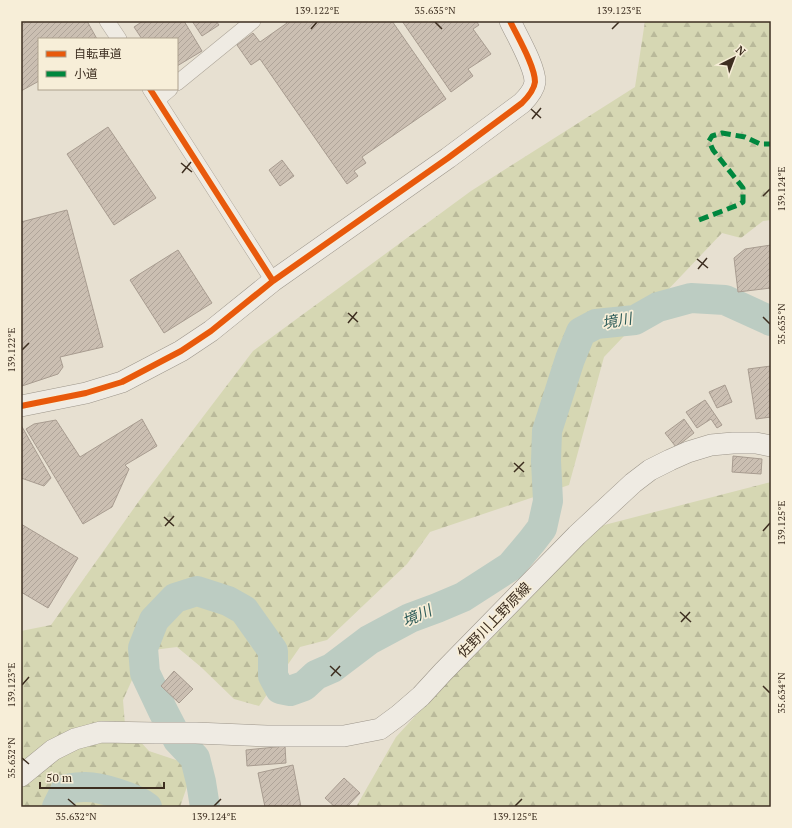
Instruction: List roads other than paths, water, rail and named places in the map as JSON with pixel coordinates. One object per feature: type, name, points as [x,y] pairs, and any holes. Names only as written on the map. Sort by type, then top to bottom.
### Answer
[{"type":"main road","points":[[21,406],[86,393],[122,382],[181,351],[211,331],[273,281],[448,158],[522,103],[529,95],[535,83],[533,67],[510,21]]},
{"type":"main road","name":"佐野川上野原線","points":[[21,776],[53,750],[75,739],[101,732],[196,733],[267,736],[344,736],[380,729],[400,715],[421,696],[577,535],[633,483],[650,470],[688,452],[711,445],[756,443],[771,446]]},
{"type":"street","points":[[107,21],[118,38]]},
{"type":"street","points":[[178,82],[253,21]]},
{"type":"street","points":[[167,90],[153,95],[273,281]]},
{"type":"waterway","name":"境川","points":[[205,807],[195,758],[178,740],[145,673],[143,648],[154,620],[175,598],[197,591],[228,601],[244,610],[273,651],[273,676],[280,689],[290,691],[304,686],[316,675],[332,668],[369,640],[410,618],[463,597],[511,566],[532,541],[542,528],[548,501],[546,461],[547,431],[570,359],[581,332],[596,324],[635,320],[658,307],[691,298],[725,300],[771,321]]},
{"type":"waterway","name":"境川","points":[[57,807],[66,789],[77,787],[99,788],[117,793],[135,800],[147,807]]}]
